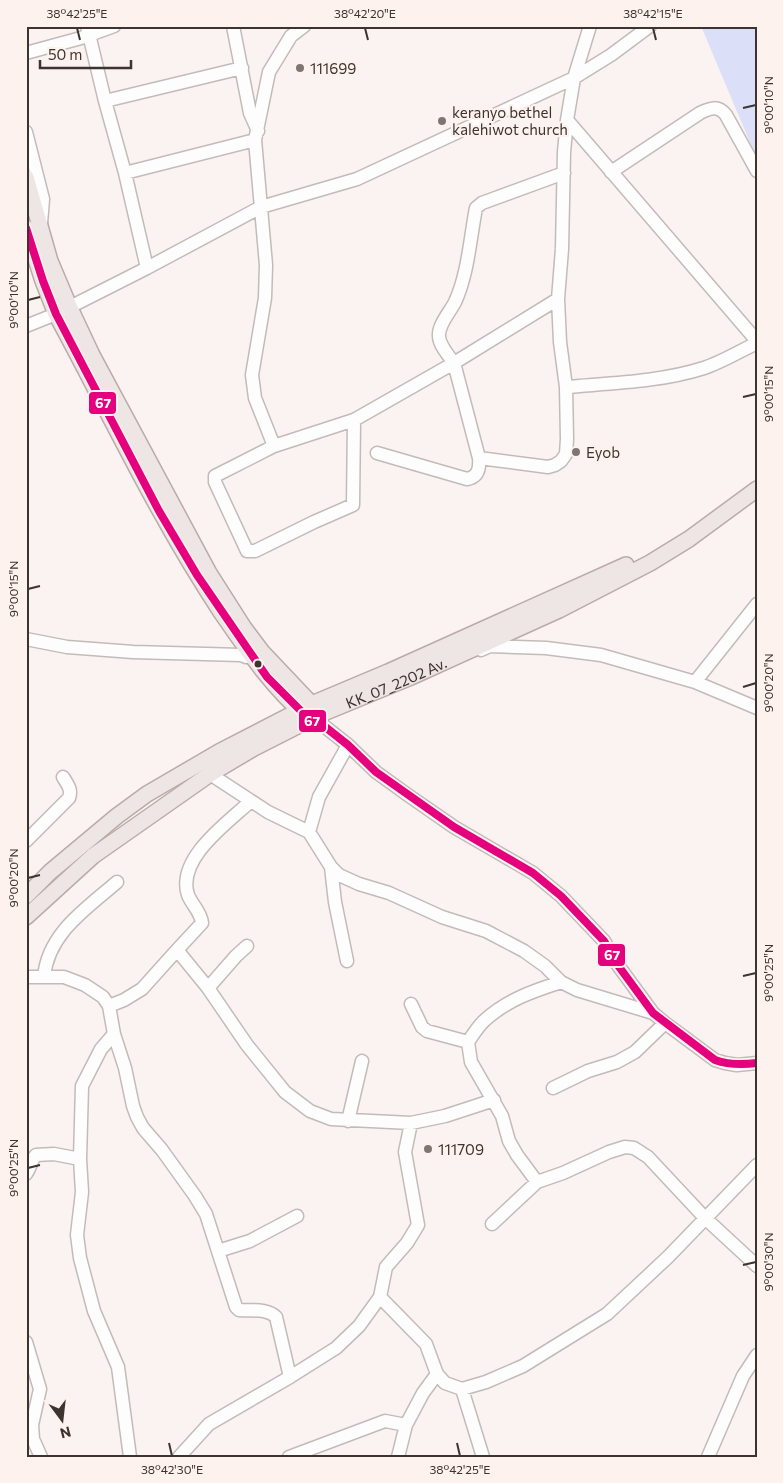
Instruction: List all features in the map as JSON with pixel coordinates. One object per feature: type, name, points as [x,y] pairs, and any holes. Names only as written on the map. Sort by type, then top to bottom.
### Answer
[{"type":"main road","points":[[26,177],[43,281],[56,314],[159,510],[197,574],[257,654],[313,715]]},
{"type":"main road","points":[[33,227],[92,355],[209,572],[244,628],[257,654]]},
{"type":"main road","points":[[26,896],[88,839],[147,794],[219,752],[313,715],[388,672],[613,571],[658,548],[694,526],[757,480]]},
{"type":"main road","name":"KK_07_2202 Av.","points":[[26,917],[93,856],[210,774],[261,744],[313,715],[411,676],[560,610],[650,563],[688,539],[757,489]]},
{"type":"street","points":[[26,53],[88,31],[114,26]]},
{"type":"street","points":[[233,26],[256,135],[266,265],[265,298],[252,375],[255,398],[274,446]]},
{"type":"street","points":[[256,135],[260,108],[269,72],[290,31],[304,26]]},
{"type":"street","points":[[480,458],[548,467],[561,461],[566,454],[568,439],[566,387],[560,342],[558,299],[562,249],[564,152],[574,78],[590,26]]},
{"type":"street","points":[[26,326],[56,314],[147,268],[261,207],[357,179],[574,78],[611,55],[650,26]]},
{"type":"street","points":[[88,31],[104,101],[125,173],[147,268]]},
{"type":"street","points":[[104,101],[242,68]]},
{"type":"street","points":[[611,172],[700,113],[708,109],[717,108],[726,115],[757,171]]},
{"type":"street","points":[[566,387],[644,380],[676,375],[705,367],[757,342],[567,120]]},
{"type":"street","points":[[26,132],[43,199],[33,227]]},
{"type":"street","points":[[125,173],[256,135]]},
{"type":"street","points":[[377,453],[467,479],[473,478],[478,473],[480,458],[454,363],[438,337],[440,328],[456,300],[463,279],[476,208],[482,203],[564,173]]},
{"type":"street","points":[[354,420],[353,505],[251,552],[247,551],[215,482],[215,476],[274,446],[354,420],[454,363],[558,299]]},
{"type":"street","points":[[695,682],[757,604]]},
{"type":"street","points":[[26,638],[67,646],[114,650],[241,655],[246,657],[257,654]]},
{"type":"street","points":[[411,676],[490,646],[546,648],[601,655],[695,682],[757,708]]},
{"type":"street","points":[[313,715],[376,772],[454,827],[533,873],[561,896],[604,941],[617,964],[653,1013],[666,1024],[715,1060],[737,1065],[757,1063]]},
{"type":"street","points":[[310,832],[319,797],[348,745]]},
{"type":"street","points":[[210,774],[268,812],[310,832],[331,867],[339,876],[389,893],[442,917],[486,931],[524,951],[545,966],[561,982],[577,990],[653,1013]]},
{"type":"street","points":[[26,841],[69,798],[70,788],[63,777]]},
{"type":"street","points":[[109,1006],[124,1000],[142,989],[202,922],[188,896],[186,875],[191,863],[207,841],[251,801]]},
{"type":"street","points":[[331,867],[335,902],[347,961]]},
{"type":"street","points":[[44,977],[45,964],[56,940],[67,926],[117,882]]},
{"type":"street","points":[[208,988],[236,956],[248,946]]},
{"type":"street","points":[[177,950],[208,988],[247,1046],[285,1092],[310,1111],[331,1120],[411,1123],[445,1116],[494,1100]]},
{"type":"street","points":[[26,977],[64,977],[85,985],[103,997],[109,1006],[114,1034],[125,1068],[133,1106],[142,1128],[162,1150],[206,1214],[236,1307],[240,1310],[264,1310],[271,1312],[276,1317],[290,1377]]},
{"type":"street","points":[[537,1182],[509,1141],[502,1116],[471,1062],[468,1042],[484,1021],[505,1005],[531,992],[561,982]]},
{"type":"street","points":[[411,1004],[422,1027],[427,1031],[468,1042]]},
{"type":"street","points":[[552,1088],[588,1071],[617,1062],[635,1052],[666,1024]]},
{"type":"street","points":[[114,1034],[102,1049],[82,1086],[80,1159],[82,1192],[77,1235],[80,1258],[94,1311],[118,1367],[130,1457]]},
{"type":"street","points":[[348,1121],[362,1061]]},
{"type":"street","points":[[179,1457],[208,1424],[336,1348],[359,1326],[380,1297],[386,1267],[408,1243],[418,1225],[405,1152],[411,1123]]},
{"type":"street","points":[[492,1224],[537,1182],[625,1147],[634,1148],[648,1157],[705,1218],[757,1266]]},
{"type":"street","points":[[26,1174],[32,1167],[33,1159],[36,1155],[54,1154],[80,1159]]},
{"type":"street","points":[[380,1297],[426,1344],[437,1374],[445,1383],[462,1389],[486,1382],[523,1366],[607,1314],[668,1257],[756,1166]]},
{"type":"street","points":[[218,1251],[250,1240],[297,1216]]},
{"type":"street","points":[[26,1342],[40,1389],[32,1425],[33,1439],[41,1457]]},
{"type":"street","points":[[708,1457],[743,1376],[757,1355]]},
{"type":"street","points":[[398,1457],[406,1425],[423,1393],[437,1374]]},
{"type":"street","points":[[462,1389],[483,1457]]},
{"type":"street","points":[[289,1457],[354,1431],[386,1421],[406,1425]]},
{"type":"shaded area","points":[[701,26],[757,26],[757,159]]},
{"type":"transit line","name":"67","points":[[26,228],[56,314],[159,511],[197,575],[267,677],[310,720],[324,726],[348,745],[376,772],[454,827],[533,873],[561,896],[604,941],[617,964],[653,1013],[715,1060],[736,1064],[757,1063]]},
{"type":"place","name":"111699","points":[[300,68]]},
{"type":"place","name":"keranyo bethel kalehiwot church","points":[[442,121]]},
{"type":"place","name":"Eyob","points":[[576,452]]},
{"type":"place","name":"111709","points":[[428,1149]]}]
